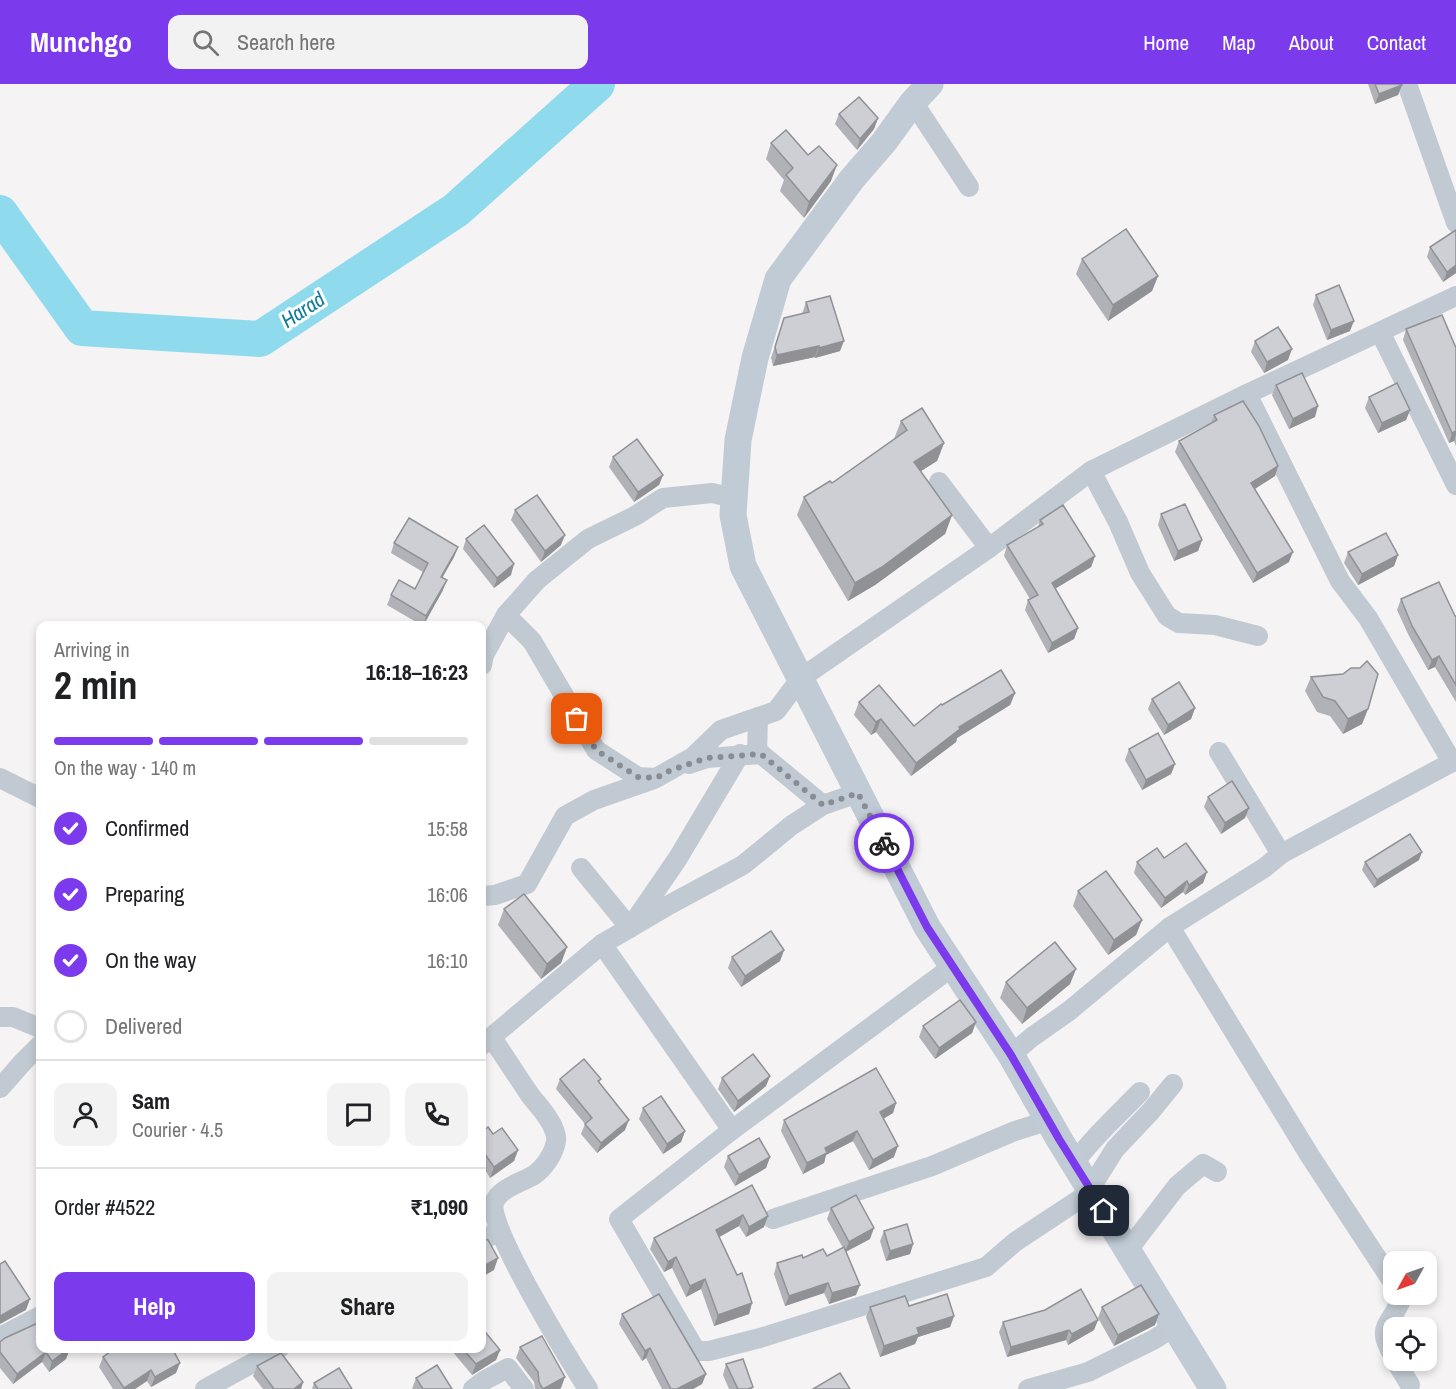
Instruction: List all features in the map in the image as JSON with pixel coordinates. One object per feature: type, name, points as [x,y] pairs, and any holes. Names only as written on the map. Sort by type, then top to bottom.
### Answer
[{"type":"street","points":[[1407,84],[1456,223]]},
{"type":"street","points":[[969,188],[922,93],[852,179],[778,279],[755,358],[738,440],[734,515],[743,566],[927,927],[1011,1055],[1059,1139]]},
{"type":"street","points":[[506,615],[531,641],[596,750],[638,777],[663,774],[693,757],[721,730],[776,711],[801,678],[989,548],[1091,471],[1247,394],[1456,296]]},
{"type":"street","points":[[1380,332],[1456,485]]},
{"type":"street","points":[[1011,1055],[1032,1036],[1069,1011],[1170,927],[1281,855],[1454,761],[1368,618],[1340,581],[1247,394]]},
{"type":"street","points":[[1091,471],[1118,522],[1140,573],[1167,616],[1179,623],[1215,625],[1258,636]]},
{"type":"street","points":[[939,482],[989,548]]},
{"type":"street","points":[[486,651],[506,615],[537,580],[588,539],[634,516],[663,498],[712,493],[734,498]]},
{"type":"street","points":[[630,928],[748,754],[758,717]]},
{"type":"street","points":[[1219,752],[1281,855]]},
{"type":"street","points":[[486,896],[495,895],[527,884],[565,816],[594,800],[707,758],[761,754],[823,805]]},
{"type":"street","points":[[0,778],[36,796]]},
{"type":"street","points":[[588,1389],[552,1330],[493,1214],[493,1204],[505,1191],[536,1173],[551,1156],[556,1140],[551,1122],[487,1041],[602,945],[667,906],[743,865],[792,825],[823,805],[858,793]]},
{"type":"street","points":[[581,868],[630,928]]},
{"type":"street","points":[[1170,927],[1310,1156],[1383,1267]]},
{"type":"street","points":[[602,945],[732,1130]]},
{"type":"street","points":[[952,967],[732,1130],[619,1219],[696,1351],[709,1351],[760,1338],[986,1267],[1015,1242],[1091,1190],[1115,1149],[1173,1084]]},
{"type":"street","points":[[0,1017],[13,1017],[36,1026]]},
{"type":"street","points":[[0,1088],[36,1049]]},
{"type":"street","points":[[1074,1163],[1091,1140],[1140,1092]]},
{"type":"street","points":[[773,1219],[932,1166],[1015,1131],[1047,1121],[1213,1389]]},
{"type":"street","points":[[1128,1250],[1177,1186],[1203,1164],[1217,1172]]},
{"type":"street","points":[[486,1238],[500,1231]]},
{"type":"street","points":[[0,1337],[36,1318]]},
{"type":"street","points":[[1028,1389],[1088,1372],[1153,1340],[1175,1326]]},
{"type":"street","points":[[205,1389],[271,1353]]},
{"type":"street","points":[[473,1389],[508,1368],[524,1389]]},
{"type":"street","points":[[1401,1371],[1410,1385]]},
{"type":"building","points":[[1375,84],[1402,84],[1402,85],[1379,94]]},
{"type":"building","points":[[859,97],[878,118],[860,139],[839,114]]},
{"type":"building","points":[[786,130],[808,155],[819,146],[837,165],[809,202],[786,175],[793,168],[771,143]]},
{"type":"building","points":[[1126,229],[1158,276],[1113,305],[1082,259]]},
{"type":"building","points":[[1456,230],[1456,265],[1447,272],[1430,247]]},
{"type":"building","points":[[1339,285],[1354,321],[1331,330],[1316,295]]},
{"type":"building","points":[[830,296],[844,341],[777,355],[775,347],[784,318],[809,312],[806,302]]},
{"type":"building","points":[[1442,315],[1456,348],[1456,431],[1452,433],[1406,329]]},
{"type":"building","points":[[1278,327],[1292,349],[1267,362],[1255,341]]},
{"type":"building","points":[[1302,373],[1318,406],[1293,419],[1276,385]]},
{"type":"building","points":[[1397,383],[1410,410],[1382,423],[1369,397]]},
{"type":"building","points":[[1243,401],[1259,426],[1278,466],[1251,483],[1293,552],[1257,573],[1179,441],[1217,420],[1214,415]]},
{"type":"building","points":[[922,408],[944,443],[914,462],[952,515],[882,567],[855,583],[804,497],[830,481],[832,483],[907,430],[901,421]]},
{"type":"building","points":[[637,439],[663,475],[638,492],[613,457]]},
{"type":"building","points":[[537,495],[565,535],[545,551],[515,510]]},
{"type":"building","points":[[1185,504],[1202,540],[1178,551],[1161,514]]},
{"type":"building","points":[[1063,505],[1095,556],[1052,583],[1078,628],[1052,643],[1028,600],[1038,595],[1007,545],[1043,524],[1040,520]]},
{"type":"building","points":[[409,518],[458,547],[441,577],[447,580],[426,616],[391,595],[399,580],[415,589],[428,563],[394,543]]},
{"type":"building","points":[[484,525],[514,564],[497,578],[466,539]]},
{"type":"building","points":[[1386,533],[1398,555],[1362,574],[1348,552]]},
{"type":"building","points":[[1439,582],[1456,616],[1456,685],[1439,656],[1432,660],[1412,626],[1401,599]]},
{"type":"building","points":[[1367,661],[1378,674],[1368,709],[1348,719],[1335,701],[1323,697],[1311,677],[1343,674],[1351,668],[1360,668]]},
{"type":"building","points":[[1001,670],[1015,693],[959,727],[960,729],[916,763],[881,719],[876,722],[859,702],[879,685],[914,726],[941,704]]},
{"type":"building","points":[[1179,682],[1195,708],[1168,725],[1152,699]]},
{"type":"building","points":[[1158,733],[1175,764],[1146,780],[1129,749]]},
{"type":"building","points":[[1232,781],[1249,808],[1225,823],[1208,797]]},
{"type":"building","points":[[1410,834],[1422,852],[1377,880],[1365,862]]},
{"type":"building","points":[[1186,843],[1207,872],[1189,885],[1187,881],[1165,898],[1137,862],[1157,848],[1164,858]]},
{"type":"building","points":[[1106,871],[1142,920],[1114,940],[1078,891]]},
{"type":"building","points":[[524,894],[567,947],[547,964],[504,909]]},
{"type":"building","points":[[771,931],[784,950],[745,976],[732,957]]},
{"type":"building","points":[[1055,942],[1076,969],[1027,1008],[1006,982]]},
{"type":"building","points":[[960,1000],[976,1022],[939,1048],[923,1026]]},
{"type":"building","points":[[753,1054],[770,1076],[738,1101],[722,1078]]},
{"type":"building","points":[[584,1059],[601,1079],[598,1081],[629,1120],[601,1143],[585,1124],[592,1118],[560,1079]]},
{"type":"building","points":[[876,1068],[896,1103],[880,1112],[898,1146],[873,1160],[857,1131],[825,1148],[827,1153],[807,1163],[784,1120]]},
{"type":"building","points":[[661,1096],[685,1131],[667,1144],[643,1108]]},
{"type":"building","points":[[488,1127],[493,1134],[502,1128],[518,1150],[494,1167],[486,1156],[486,1129]]},
{"type":"building","points":[[759,1138],[770,1157],[739,1175],[728,1156]]},
{"type":"building","points":[[752,1185],[768,1216],[749,1227],[743,1215],[716,1230],[737,1275],[742,1273],[752,1303],[718,1315],[705,1279],[690,1286],[676,1257],[668,1262],[654,1238]]},
{"type":"building","points":[[856,1195],[874,1228],[849,1242],[831,1208]]},
{"type":"building","points":[[907,1224],[913,1244],[890,1251],[884,1231]]},
{"type":"building","points":[[486,1240],[488,1240],[498,1258],[486,1265]]},
{"type":"building","points":[[844,1247],[860,1285],[832,1293],[828,1283],[789,1296],[777,1263],[802,1255],[803,1258],[823,1249],[827,1256]]},
{"type":"building","points":[[5,1261],[30,1299],[0,1316],[0,1264]]},
{"type":"building","points":[[1141,1285],[1159,1314],[1118,1335],[1102,1307]]},
{"type":"building","points":[[1081,1289],[1098,1320],[1072,1334],[1069,1330],[1011,1347],[1003,1322],[1045,1310]]},
{"type":"building","points":[[659,1294],[706,1374],[677,1389],[671,1389],[650,1348],[645,1351],[622,1314]]},
{"type":"building","points":[[947,1294],[954,1316],[917,1328],[919,1334],[884,1346],[870,1307],[905,1296],[909,1306]]},
{"type":"building","points":[[36,1324],[36,1353],[45,1353],[17,1374],[0,1352],[0,1342]]},
{"type":"building","points":[[486,1333],[500,1350],[476,1364],[466,1353],[486,1353]]},
{"type":"building","points":[[542,1336],[565,1377],[543,1389],[539,1382],[538,1372],[520,1347]]},
{"type":"building","points":[[47,1353],[63,1353],[52,1361]]},
{"type":"building","points":[[108,1353],[175,1353],[180,1363],[155,1377],[151,1370],[124,1388],[103,1357]]},
{"type":"building","points":[[281,1353],[303,1382],[294,1389],[274,1389],[257,1366]]},
{"type":"building","points":[[743,1359],[753,1387],[738,1389],[726,1364]]},
{"type":"building","points":[[437,1365],[452,1389],[423,1389],[416,1378]]},
{"type":"building","points":[[339,1368],[352,1389],[318,1389],[314,1383]]},
{"type":"building","points":[[840,1373],[850,1389],[813,1389]]},
{"type":"waterway","name":"Harad","points":[[0,213],[82,328],[260,339],[456,210],[597,84]]},
{"type":"way so far","points":[[577,719],[596,750],[638,777],[656,778],[671,770],[707,758],[761,754],[823,805],[858,793],[884,843]]},
{"type":"route","points":[[884,843],[927,927],[1011,1055],[1104,1211]]}]
